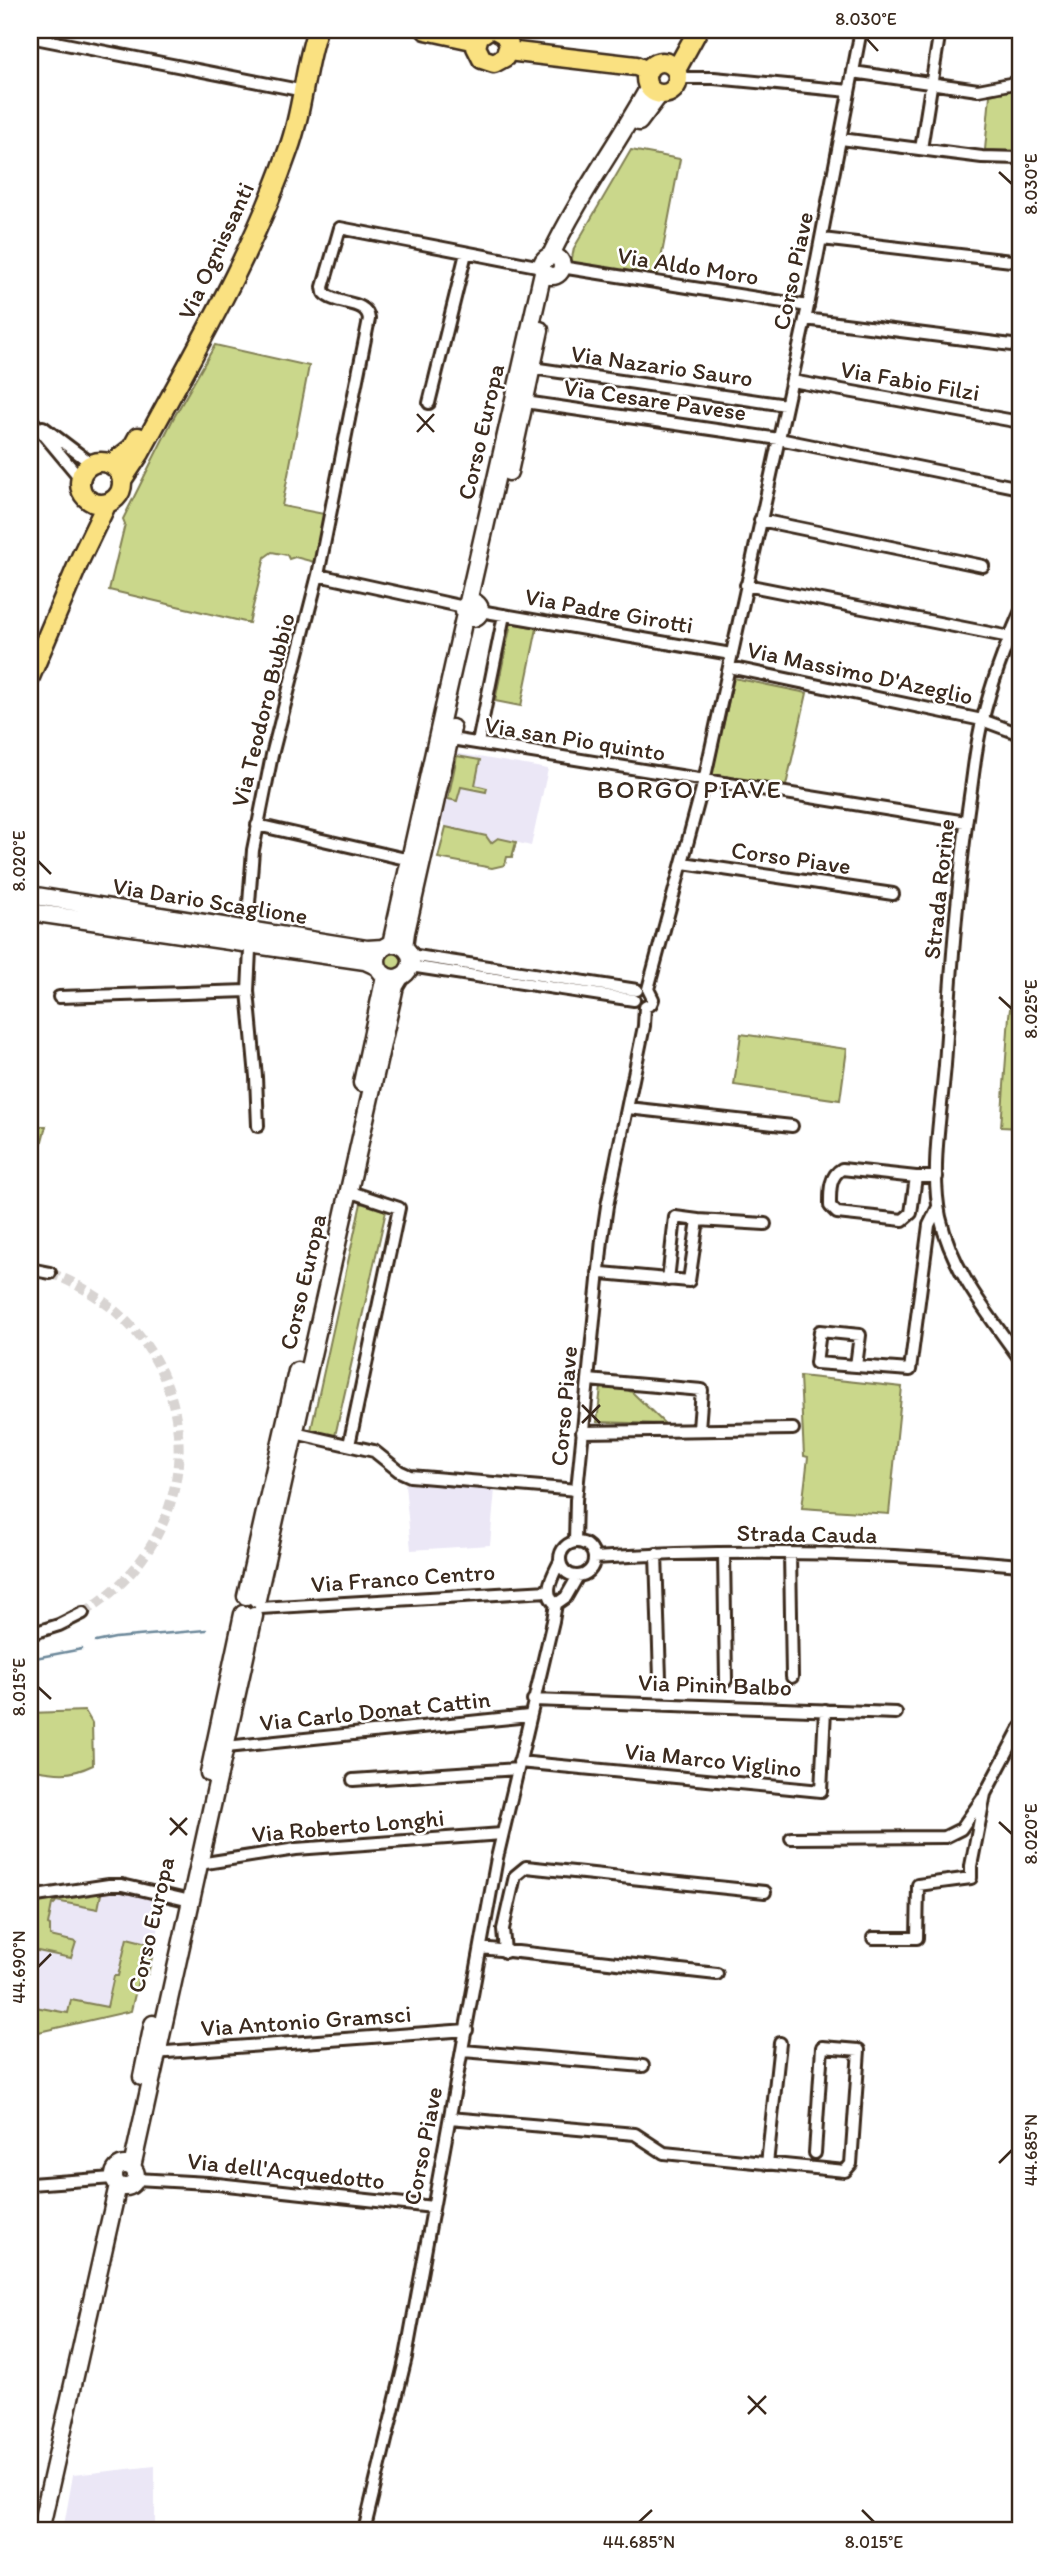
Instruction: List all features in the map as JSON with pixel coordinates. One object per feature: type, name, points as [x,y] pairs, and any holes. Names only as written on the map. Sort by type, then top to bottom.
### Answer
[{"type":"main road","name":"Via Ognissanti","points":[[111,464],[132,448],[243,242],[276,164],[291,118],[294,89],[307,30]]},
{"type":"main road","name":"Via Ognissanti","points":[[122,480],[140,453],[241,265],[289,149],[317,30]]},
{"type":"main road","points":[[426,30],[497,36],[636,66],[652,84],[671,92],[678,83],[673,70],[689,30]]},
{"type":"main road","points":[[673,70],[698,30]]},
{"type":"main road","points":[[652,84],[655,64],[673,70]]},
{"type":"main road","name":"Corso Europa","points":[[153,2053],[182,1899],[295,1433],[387,1024],[395,986],[396,960],[406,932],[472,609],[551,267],[583,193],[652,84]]},
{"type":"main road","name":"Corso Europa","points":[[472,609],[525,402],[551,267]]},
{"type":"main road","points":[[30,677],[80,557],[99,503],[120,492],[122,480],[116,468],[105,462],[92,464],[80,478],[82,492],[99,503]]},
{"type":"main road","name":"Corso Europa","points":[[40,2531],[200,1864],[252,1607],[396,960],[410,860],[445,738]]},
{"type":"main road","name":"Via Dario Scaglione","points":[[30,895],[248,937]]},
{"type":"main road","name":"Via Dario Scaglione","points":[[30,912],[367,949],[396,960]]},
{"type":"main road","name":"Corso Europa","points":[[48,2531],[124,2177]]},
{"type":"street","name":"Corso Piave","points":[[575,1542],[582,1432],[607,1206],[644,1026],[645,1007],[651,1004],[653,999],[640,993],[682,863],[704,781],[808,306],[861,30]]},
{"type":"street","points":[[921,149],[940,30]]},
{"type":"street","points":[[30,37],[294,89]]},
{"type":"street","points":[[673,70],[714,78],[849,93]]},
{"type":"street","points":[[853,72],[986,90],[1020,82]]},
{"type":"street","points":[[841,139],[979,157],[1020,158]]},
{"type":"street","name":"Via Aldo Moro","points":[[367,310],[328,298],[324,293],[323,287],[340,228],[466,253],[808,306]]},
{"type":"street","points":[[822,239],[1020,262]]},
{"type":"street","points":[[429,403],[466,253]]},
{"type":"street","name":"Via Teodoro Bubbio","points":[[258,1126],[248,991],[248,937],[257,825],[318,575],[369,319],[367,310]]},
{"type":"street","points":[[805,318],[1020,346]]},
{"type":"street","name":"Via Nazario Sauro","points":[[532,368],[786,405]]},
{"type":"street","name":"Via Fabio Filzi","points":[[792,382],[1020,422]]},
{"type":"street","name":"Via Cesare Pavese","points":[[525,402],[779,439],[1020,488]]},
{"type":"street","points":[[30,417],[92,464]]},
{"type":"street","points":[[30,417],[80,478]]},
{"type":"street","points":[[761,520],[983,566]]},
{"type":"street","name":"Via Padre Girotti","points":[[318,575],[504,615],[732,652]]},
{"type":"street","points":[[746,585],[1010,637]]},
{"type":"street","name":"Strada Rorine","points":[[1020,613],[996,671],[982,720],[952,955],[936,1164],[938,1207],[946,1238],[962,1275],[1020,1359]]},
{"type":"street","points":[[478,743],[504,615]]},
{"type":"street","name":"Via Massimo D'Azeglio","points":[[729,667],[982,720],[1020,734]]},
{"type":"street","name":"Via san Pio quinto","points":[[445,738],[967,822]]},
{"type":"street","points":[[257,825],[410,860]]},
{"type":"street","name":"Corso Piave","points":[[682,863],[893,894]]},
{"type":"street","name":"Via Dario Scaglione","points":[[396,960],[640,993]]},
{"type":"street","points":[[59,997],[248,991]]},
{"type":"street","points":[[640,993],[640,1006],[645,1007]]},
{"type":"street","points":[[628,1108],[792,1126]]},
{"type":"street","points":[[916,1177],[911,1213],[903,1220],[837,1213],[830,1206],[832,1179],[839,1170],[937,1177]]},
{"type":"street","name":"Corso Europa","points":[[349,1445],[399,1208],[354,1193]]},
{"type":"street","points":[[856,1366],[860,1335],[820,1331],[816,1363],[856,1366],[911,1370],[929,1225],[938,1207]]},
{"type":"street","points":[[668,1280],[675,1217],[765,1224]]},
{"type":"street","points":[[598,1273],[690,1281],[698,1220]]},
{"type":"street","points":[[30,1269],[50,1273]]},
{"type":"street","points":[[588,1380],[702,1390],[699,1429]]},
{"type":"street","points":[[582,1432],[793,1429]]},
{"type":"street","points":[[295,1433],[374,1451],[398,1471],[410,1475],[578,1490]]},
{"type":"street","points":[[556,1604],[550,1600],[548,1591],[564,1548],[575,1542],[588,1546],[594,1558],[590,1570],[578,1576],[566,1572],[560,1561]]},
{"type":"street","points":[[790,1553],[792,1677]]},
{"type":"street","name":"Strada Cauda","points":[[594,1558],[656,1554],[790,1553],[887,1555],[1020,1564]]},
{"type":"street","points":[[656,1554],[660,1678]]},
{"type":"street","points":[[723,1554],[726,1680]]},
{"type":"street","name":"Corso Piave","points":[[364,2531],[406,2357],[502,1834],[556,1604],[566,1597],[578,1576]]},
{"type":"street","name":"Via Franco Centro","points":[[252,1607],[548,1591]]},
{"type":"street","points":[[30,1634],[59,1625],[83,1613]]},
{"type":"street","name":"Via Pinin Balbo","points":[[533,1700],[897,1713]]},
{"type":"street","name":"Via Marco Viglino","points":[[519,1765],[821,1791],[825,1710]]},
{"type":"street","name":"Via Carlo Donat Cattin","points":[[226,1746],[529,1716]]},
{"type":"street","points":[[791,1838],[945,1837],[961,1829],[985,1794],[1020,1728]]},
{"type":"street","points":[[353,1780],[519,1765]]},
{"type":"street","points":[[873,1938],[917,1938],[918,1885],[971,1878],[985,1794]]},
{"type":"street","name":"Via Roberto Longhi","points":[[200,1864],[296,1849],[502,1834]]},
{"type":"street","points":[[505,1952],[503,1929],[515,1876],[526,1867],[765,1892]]},
{"type":"street","points":[[30,1897],[122,1885],[182,1899]]},
{"type":"street","points":[[481,1948],[717,1974]]},
{"type":"street","name":"Via Antonio Gramsci","points":[[153,2053],[467,2030]]},
{"type":"street","points":[[767,2164],[780,2043]]},
{"type":"street","points":[[450,2118],[635,2134],[664,2153],[845,2171],[851,2164],[859,2050],[822,2047],[815,2153]]},
{"type":"street","points":[[463,2051],[643,2066]]},
{"type":"street","name":"Via dell'Acquedotto","points":[[30,2184],[124,2177],[208,2183],[433,2207]]},
{"type":"shaded area","points":[[455,753],[548,769],[531,846],[498,838],[491,843],[486,836],[446,827],[441,819]]},
{"type":"shaded area","points":[[405,1484],[495,1489],[490,1545],[411,1550]]},
{"type":"shaded area","points":[[106,1888],[165,1901],[148,1974],[140,1972],[131,2011],[30,2034],[30,1903]]},
{"type":"shaded area","points":[[155,2466],[155,2531],[63,2531],[73,2475]]},
{"type":"green space","points":[[1020,88],[1020,151],[985,150],[990,95]]},
{"type":"green space","points":[[631,150],[680,159],[657,280],[571,263],[574,248]]},
{"type":"green space","points":[[215,345],[309,366],[282,506],[324,514],[314,562],[295,557],[289,559],[287,555],[272,552],[265,557],[249,623],[109,590],[125,524],[123,519],[173,419]]},
{"type":"green space","points":[[511,623],[537,628],[521,706],[495,701]]},
{"type":"green space","points":[[734,678],[807,693],[785,790],[711,778]]},
{"type":"green space","points":[[457,756],[480,760],[475,785],[487,788],[486,792],[461,787],[457,801],[448,799]]},
{"type":"green space","points":[[446,827],[486,836],[491,843],[498,838],[516,842],[512,857],[507,857],[505,865],[492,868],[438,858]]},
{"type":"green space","points":[[1020,937],[1020,1128],[1001,1127],[1009,1016]]},
{"type":"green space","points":[[394,951],[401,954],[404,961],[401,968],[394,971],[387,968],[384,961],[387,954]]},
{"type":"green space","points":[[741,1034],[847,1049],[840,1100],[734,1085]]},
{"type":"green space","points":[[30,1126],[46,1126],[30,1186]]},
{"type":"green space","points":[[361,1203],[386,1211],[335,1436],[311,1430]]},
{"type":"green space","points":[[800,1376],[902,1387],[889,1514],[802,1508],[808,1457],[804,1456]]},
{"type":"green space","points":[[601,1387],[624,1388],[633,1393],[665,1424],[597,1422]]},
{"type":"green space","points":[[85,1711],[92,1723],[93,1765],[62,1773],[30,1769],[30,1713]]},
{"type":"green space","points":[[90,1891],[101,1894],[98,1909],[56,1901],[52,1904],[48,1925],[50,1936],[76,1942],[71,1958],[33,1950],[30,1961],[30,1903]]},
{"type":"green space","points":[[127,1938],[155,1945],[148,1974],[140,1973],[131,2011],[30,2034],[30,2020],[35,2007],[68,2013],[71,2000],[107,2007]]},
{"type":"waterway","points":[[96,1642],[206,1630]]},
{"type":"waterway","points":[[30,1659],[82,1649]]},
{"type":"tunnel","points":[[50,1273],[102,1301],[141,1338],[166,1383],[178,1432],[175,1482],[159,1531],[128,1576],[83,1613]]},
{"type":"district","name":"BORGO PIAVE","points":[[690,789]]}]
